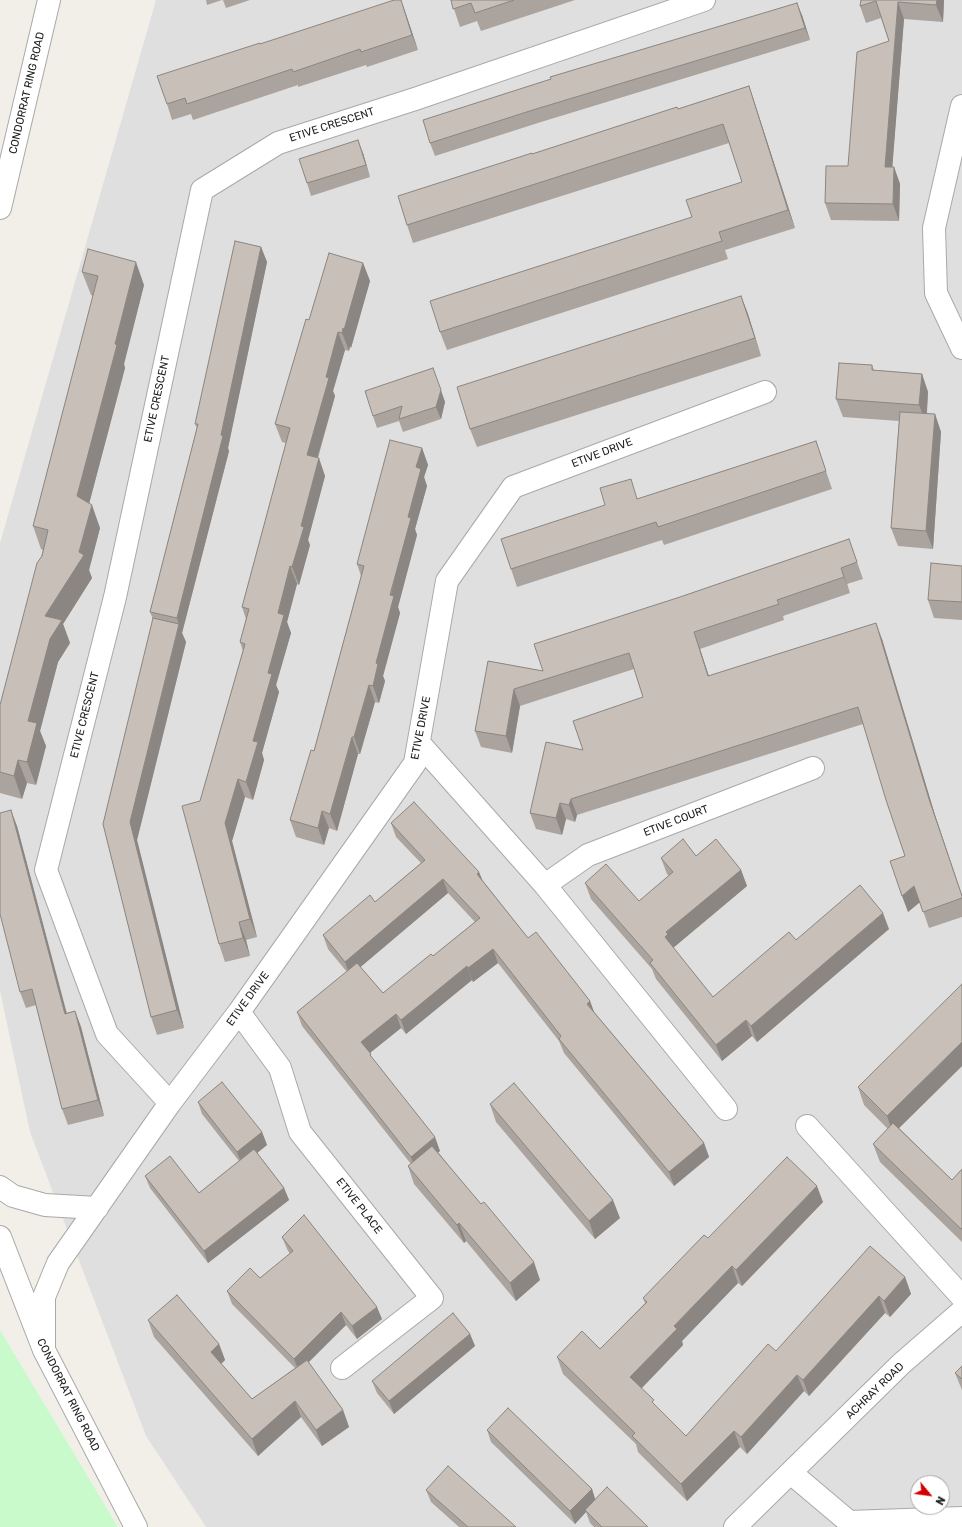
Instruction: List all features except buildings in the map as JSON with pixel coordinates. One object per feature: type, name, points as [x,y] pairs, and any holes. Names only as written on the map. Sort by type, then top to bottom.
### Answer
[{"type":"street","name":"CONDORRAT RING ROAD","points":[[0,208],[49,0]]},
{"type":"street","name":"ETIVE CRESCENT","points":[[170,1103],[107,1034],[46,870],[115,597],[202,190],[278,143],[415,99],[704,0]]},
{"type":"street","points":[[962,106],[934,228],[936,293],[962,348]]},
{"type":"street","name":"ETIVE DRIVE","points":[[44,1350],[44,1297],[58,1263],[170,1103],[239,1012],[415,763],[447,581],[513,486],[766,392]]},
{"type":"street","points":[[419,743],[545,885],[726,1109]]},
{"type":"street","name":"ETIVE COURT","points":[[545,885],[588,855],[813,768]]},
{"type":"street","name":"ETIVE PLACE","points":[[239,1012],[280,1068],[300,1132],[432,1298],[342,1368]]},
{"type":"street","points":[[807,1126],[962,1297]]},
{"type":"street","points":[[0,1186],[13,1196],[45,1205],[97,1208]]},
{"type":"street","name":"CONDORRAT RING ROAD","points":[[0,1237],[44,1350],[136,1527]]},
{"type":"street","name":"ACHRAY ROAD","points":[[735,1527],[902,1364],[962,1311]]},
{"type":"street","points":[[791,1473],[849,1522],[962,1518]]},
{"type":"shaded area","points":[[156,0],[962,0],[962,1527],[206,1527],[146,1436],[30,1132],[0,991],[0,543]]},
{"type":"green space","points":[[0,1330],[118,1527],[0,1527]]}]
